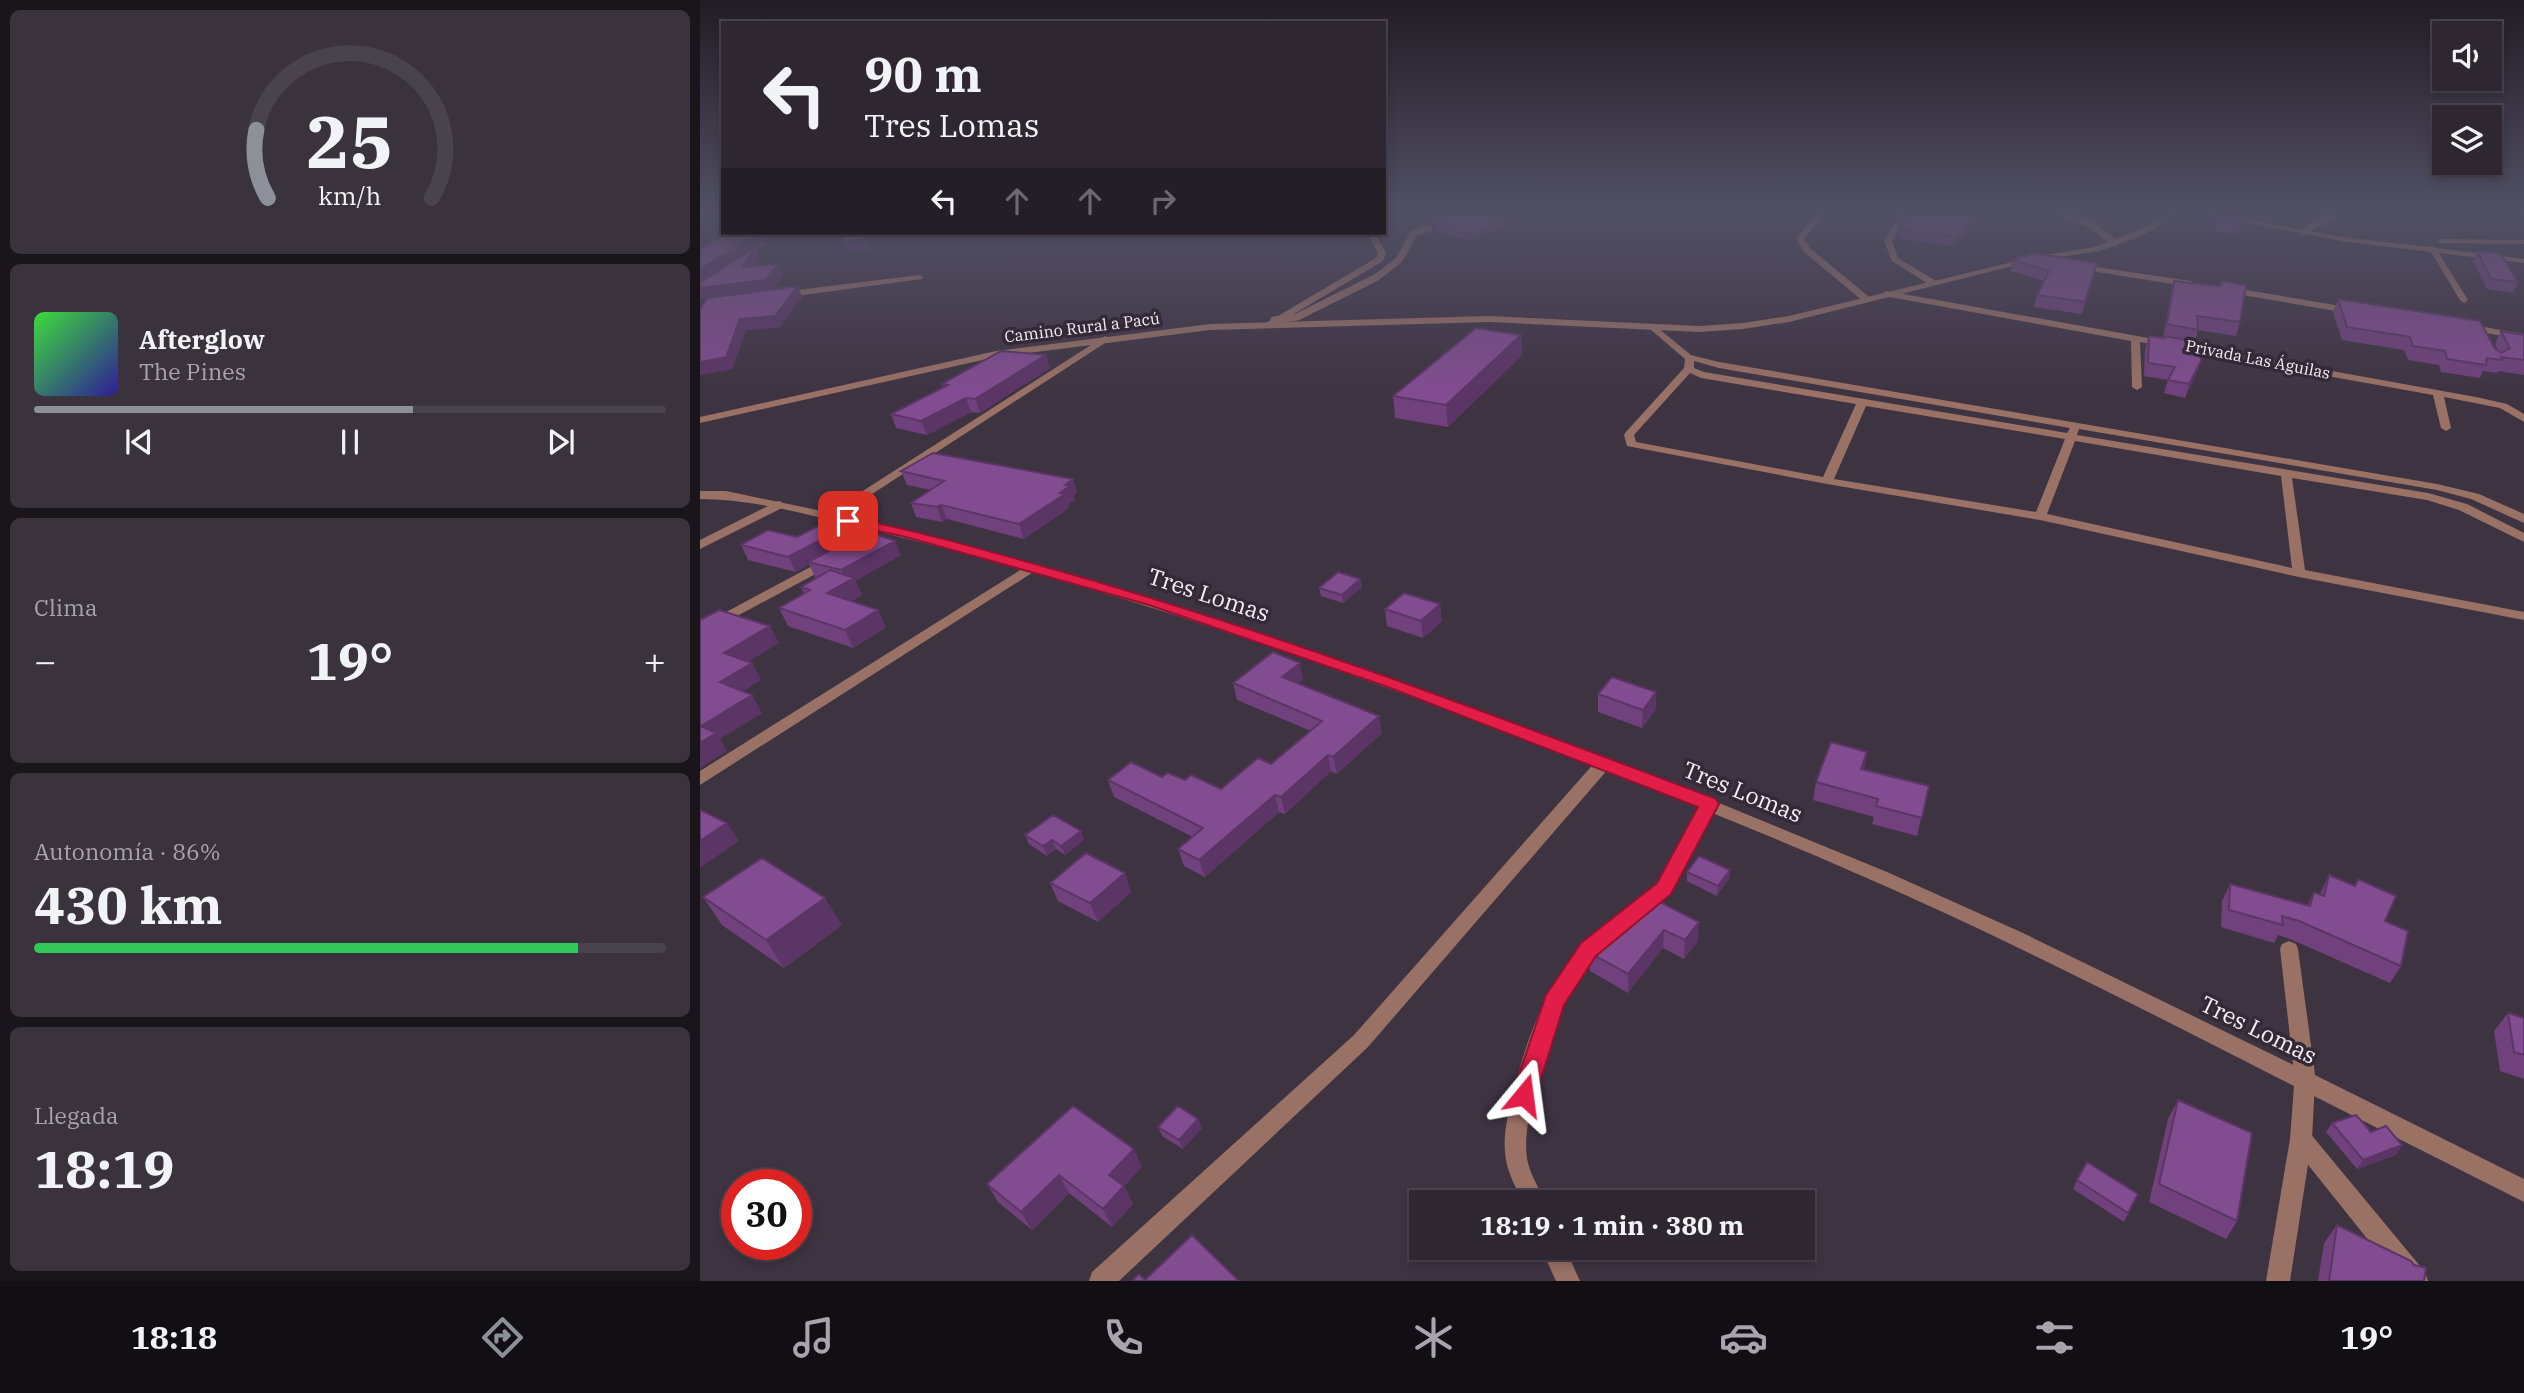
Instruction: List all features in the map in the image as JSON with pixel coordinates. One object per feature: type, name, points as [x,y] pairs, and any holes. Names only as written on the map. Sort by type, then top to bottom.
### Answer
[{"type":"street","points":[[1271,322],[1359,274]]},
{"type":"street","points":[[1836,274],[1867,299]]},
{"type":"street","points":[[1917,274],[1933,284]]},
{"type":"street","name":"Camino Rural a Pacú","points":[[700,420],[996,354],[1105,339],[1271,322],[1489,319],[1699,329],[1743,326],[1789,319],[1974,274]]},
{"type":"street","points":[[2125,274],[2201,286]]},
{"type":"street","points":[[2448,274],[2464,300]]},
{"type":"street","points":[[768,296],[919,277]]},
{"type":"street","points":[[2213,288],[2359,312]]},
{"type":"street","name":"Privada Las Águilas","points":[[1887,294],[2438,393],[2503,406],[2524,419]]},
{"type":"street","points":[[2452,325],[2524,337]]},
{"type":"street","points":[[1653,327],[1701,375],[1862,402],[2437,487],[2475,496],[2524,519]]},
{"type":"street","points":[[2479,329],[2485,340]]},
{"type":"street","points":[[2135,337],[2137,387]]},
{"type":"street","points":[[828,517],[1105,339]]},
{"type":"street","points":[[1689,363],[1733,368],[2286,474],[2428,497],[2463,507],[2524,538]]},
{"type":"street","points":[[1689,363],[1629,435],[1632,444],[1828,481],[2040,516],[2299,573],[2524,616]]},
{"type":"street","points":[[2438,393],[2446,428]]},
{"type":"street","points":[[1828,481],[1862,402]]},
{"type":"street","points":[[2040,516],[2073,432]]},
{"type":"street","points":[[2286,474],[2299,573]]},
{"type":"street","name":"Tres Lomas","points":[[700,495],[726,495],[896,530],[1154,602],[1364,674],[1710,804],[1934,900],[2524,1191]]},
{"type":"street","points":[[700,545],[778,505]]},
{"type":"street","points":[[865,542],[896,530]]},
{"type":"street","points":[[700,632],[841,555]]},
{"type":"street","points":[[700,779],[1030,568]]},
{"type":"street","points":[[1101,1281],[1361,1041],[1603,764]]},
{"type":"street","points":[[1529,1190],[1516,1161],[1518,1114],[1553,1001],[1588,949],[1664,888],[1710,804]]},
{"type":"street","points":[[2278,1281],[2301,1139],[2305,1081],[2289,949]]},
{"type":"street","points":[[2301,1139],[2416,1281]]},
{"type":"street","points":[[1558,1260],[1568,1281]]},
{"type":"lane","points":[[1271,322],[1297,317],[1380,274]]},
{"type":"building","points":[[714,274],[770,274],[765,280],[700,288],[700,283]]},
{"type":"building","points":[[2048,274],[2094,274],[2085,302],[2037,295]]},
{"type":"building","points":[[2488,274],[2513,274],[2518,282],[2491,279]]},
{"type":"building","points":[[2174,281],[2220,286],[2222,281],[2246,285],[2240,322],[2197,316],[2198,330],[2167,324]]},
{"type":"building","points":[[798,286],[775,316],[740,319],[726,357],[700,362],[700,310],[707,298]]},
{"type":"building","points":[[2338,299],[2480,321],[2495,349],[2501,353],[2510,348],[2501,331],[2524,335],[2524,360],[2487,358],[2486,365],[2447,359],[2445,351],[2413,346],[2410,337],[2347,327]]},
{"type":"building","points":[[1476,328],[1521,335],[1446,405],[1393,396]]},
{"type":"building","points":[[2149,336],[2199,342],[2201,361],[2189,384],[2168,380],[2175,367],[2148,363]]},
{"type":"building","points":[[1001,351],[1046,355],[975,399],[966,398],[921,421],[891,414],[948,385],[942,384]]},
{"type":"building","points":[[933,453],[1073,479],[1065,485],[1070,486],[1060,493],[1065,494],[1019,524],[941,505],[937,507],[911,503],[944,481],[901,471]]},
{"type":"building","points":[[832,519],[849,525],[788,557],[741,545],[768,530],[797,537]]},
{"type":"building","points":[[867,531],[895,541],[841,570],[808,562]]},
{"type":"building","points":[[830,570],[854,578],[827,593],[878,610],[845,630],[779,608],[810,590],[801,587]]},
{"type":"building","points":[[1338,572],[1360,579],[1342,595],[1319,588]]},
{"type":"building","points":[[1404,593],[1440,604],[1421,621],[1385,609]]},
{"type":"building","points":[[719,610],[770,626],[724,653],[752,663],[720,682],[752,695],[701,726],[716,733],[700,743],[700,620]]},
{"type":"building","points":[[1273,652],[1300,663],[1282,677],[1379,716],[1333,757],[1328,755],[1281,797],[1275,795],[1199,860],[1178,849],[1203,828],[1108,780],[1131,762],[1162,777],[1168,773],[1185,780],[1191,775],[1221,789],[1258,758],[1271,764],[1322,721],[1233,683]]},
{"type":"building","points":[[1612,677],[1656,692],[1643,710],[1598,694]]},
{"type":"building","points":[[1831,742],[1867,752],[1861,769],[1929,786],[1922,818],[1876,806],[1878,799],[1816,782]]},
{"type":"building","points":[[700,810],[727,823],[700,841]]},
{"type":"building","points":[[1053,815],[1081,831],[1061,846],[1052,840],[1043,846],[1025,835]]},
{"type":"building","points":[[1086,853],[1125,873],[1090,903],[1050,883]]},
{"type":"building","points":[[1699,856],[1730,870],[1718,886],[1687,872]]},
{"type":"building","points":[[762,858],[825,898],[766,940],[703,897]]},
{"type":"building","points":[[2329,875],[2355,886],[2358,879],[2396,896],[2385,921],[2408,931],[2401,966],[2299,921],[2282,916],[2283,925],[2229,910],[2230,884],[2310,906],[2314,892],[2324,896]]},
{"type":"building","points":[[1648,896],[1699,922],[1685,940],[1664,930],[1628,974],[1590,953],[1617,921]]},
{"type":"building","points":[[2508,1013],[2524,1018],[2524,1055],[2514,1052]]},
{"type":"building","points":[[2178,1100],[2252,1133],[2237,1221],[2159,1184]]},
{"type":"building","points":[[1073,1106],[1134,1149],[1109,1175],[1124,1186],[1103,1209],[1059,1175],[1021,1212],[987,1184]]},
{"type":"building","points":[[1178,1106],[1198,1119],[1179,1140],[1158,1127]]},
{"type":"building","points":[[2356,1115],[2371,1132],[2386,1126],[2402,1145],[2363,1160],[2332,1123]]},
{"type":"building","points":[[2087,1162],[2138,1194],[2128,1213],[2077,1180]]},
{"type":"building","points":[[2337,1225],[2411,1261],[2414,1265],[2426,1268],[2424,1281],[2329,1281]]},
{"type":"building","points":[[1192,1235],[1239,1281],[1132,1281],[1139,1274],[1145,1280]]},
{"type":"route","points":[[848,521],[904,532],[1154,602],[1391,683],[1710,804],[1664,888],[1588,949],[1553,1001],[1524,1095]]}]
